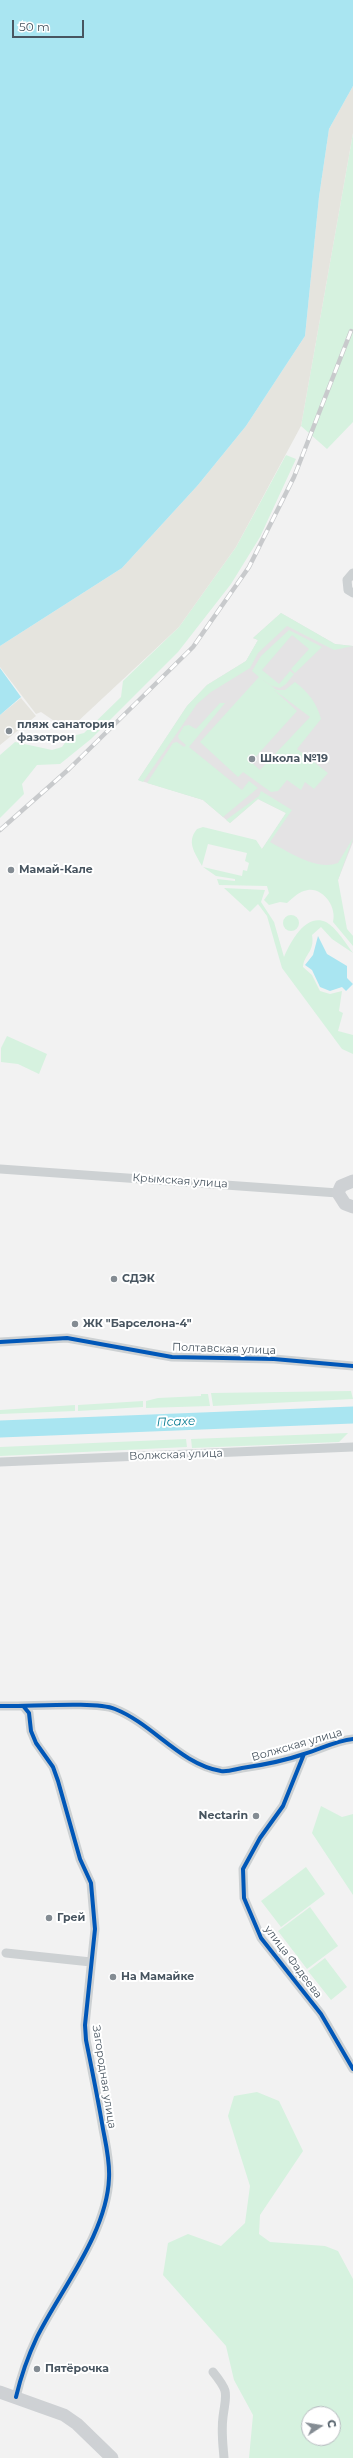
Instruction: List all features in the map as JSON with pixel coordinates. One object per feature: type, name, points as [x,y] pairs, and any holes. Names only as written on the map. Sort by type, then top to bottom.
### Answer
[{"type":"street","points":[[353,573],[347,580],[348,590],[353,593]]},
{"type":"street","name":"Крымская улица","points":[[0,1169],[338,1193]]},
{"type":"street","points":[[353,1181],[341,1186],[338,1193],[345,1204],[353,1207]]},
{"type":"street","name":"Полтавская улица","points":[[0,1342],[67,1338],[172,1357],[274,1359],[353,1366]]},
{"type":"street","name":"Волжская улица","points":[[0,1462],[353,1447]]},
{"type":"street","name":"Волжская улица","points":[[0,1706],[94,1706],[114,1708],[143,1725],[188,1757],[204,1766],[223,1772],[259,1766],[304,1754],[336,1741],[353,1739]]},
{"type":"street","name":"Загородная улица","points":[[16,2397],[23,2369],[37,2337],[71,2279],[106,2202],[109,2168],[97,2094],[86,2040],[91,1962],[95,1929],[91,1883],[80,1859],[53,1768],[36,1744],[31,1731],[29,1713],[24,1707]]},
{"type":"street","name":"улица Фадеева","points":[[304,1754],[283,1806],[260,1838],[243,1869],[244,1898],[261,1938],[321,2014],[353,2069]]},
{"type":"street","points":[[6,1953],[91,1962]]},
{"type":"street","points":[[213,2372],[222,2384],[226,2393],[226,2404],[223,2417],[224,2458]]},
{"type":"street","points":[[0,2392],[64,2415],[112,2458]]},
{"type":"shaded area","name":"Школа №19","points":[[281,613],[335,644],[353,646],[353,842],[338,880],[262,849],[286,813],[258,799],[230,823],[203,800],[138,780],[187,706],[207,685],[246,661],[258,640],[253,638]]},
{"type":"green space","points":[[353,133],[353,422],[327,449],[301,426]]},
{"type":"green space","points":[[286,455],[296,459],[260,537],[231,584],[178,652],[91,739],[60,764],[37,765],[22,784],[24,794],[0,818],[0,755],[15,742],[52,750],[62,747],[69,737],[84,733],[121,697],[123,681],[179,627],[236,547]]},
{"type":"green space","points":[[281,613],[335,644],[353,646],[334,650],[287,626],[258,653],[250,668],[211,692],[197,704],[143,782],[138,780],[187,706],[207,685],[246,661],[258,640],[253,638]]},
{"type":"green space","points":[[289,630],[322,647],[295,673],[291,669],[309,649],[292,635],[262,670],[279,684],[290,671],[294,674],[286,684],[280,688],[272,686],[260,678],[277,690],[285,690],[295,682],[308,694],[317,708],[321,719],[297,749],[328,773],[314,789],[305,782],[301,790],[287,780],[278,791],[271,792],[243,772],[238,777],[200,742],[259,677],[252,671],[261,656]],"holes":[[[273,689],[310,717],[260,770],[251,762],[297,711]]]},
{"type":"green space","points":[[220,703],[225,703],[189,747],[242,790],[249,781],[258,788],[223,817],[203,800],[147,783],[173,743],[177,742],[184,747],[186,745],[179,739],[178,736],[184,726],[189,725],[196,729]]},
{"type":"green space","points":[[261,791],[292,810],[270,842],[294,855],[312,863],[330,865],[338,863],[353,838],[338,880],[347,929],[353,936],[353,946],[333,922],[334,917],[331,905],[319,892],[308,890],[296,895],[287,903],[280,902],[269,905],[264,900],[269,893],[267,886],[219,885],[217,879],[235,881],[235,879],[216,876],[203,867],[242,876],[243,870],[247,871],[249,863],[245,861],[247,853],[208,844],[202,866],[194,852],[192,838],[197,829],[203,827],[256,840],[262,849],[286,813],[258,799],[230,823],[226,820],[259,796]]},
{"type":"green space","points":[[224,888],[265,890],[261,902],[274,922],[284,957],[294,937],[305,925],[311,922],[318,920],[326,922],[330,924],[341,936],[353,953],[332,939],[321,927],[312,935],[313,941],[311,949],[305,959],[303,967],[312,975],[320,991],[330,994],[342,991],[339,1011],[343,1013],[338,1031],[353,1035],[353,1054],[342,1049],[282,968],[267,916],[258,904],[250,912]]},
{"type":"green space","points":[[291,915],[297,917],[299,923],[297,929],[291,931],[285,929],[283,923],[285,917]]},
{"type":"green space","points":[[7,1036],[47,1054],[39,1074],[18,1064],[1,1062],[1,1048]]},
{"type":"green space","points":[[351,1391],[353,1399],[213,1406],[211,1393]]},
{"type":"green space","points":[[201,1394],[208,1394],[210,1406],[146,1408],[146,1401],[158,1398],[201,1396]]},
{"type":"green space","points":[[143,1401],[143,1407],[78,1411],[78,1405]]},
{"type":"green space","points":[[75,1405],[75,1411],[0,1414],[0,1410]]},
{"type":"green space","points":[[348,1433],[339,1442],[192,1448],[191,1439]]},
{"type":"green space","points":[[186,1439],[187,1447],[0,1456],[0,1447]]},
{"type":"green space","points":[[321,1806],[342,1817],[353,1814],[353,1895],[312,1833]]},
{"type":"green space","points":[[306,1867],[325,1894],[281,1927],[261,1901]]},
{"type":"green space","points":[[310,1907],[338,1946],[307,1969],[278,1931]]},
{"type":"green space","points":[[325,1958],[347,1987],[331,2000],[308,1971]]},
{"type":"green space","points":[[257,2092],[279,2101],[303,2151],[260,2215],[259,2234],[270,2242],[325,2246],[338,2251],[353,2279],[353,2458],[249,2458],[253,2415],[234,2380],[226,2346],[163,2275],[168,2243],[188,2234],[221,2246],[245,2223],[250,2186],[228,2116],[234,2096]]},
{"type":"sand","points":[[353,86],[353,133],[301,426],[236,547],[179,627],[74,725],[60,725],[41,712],[36,714],[0,667],[0,646],[122,568],[198,485],[246,426],[305,336],[319,197],[329,129]]},
{"type":"sand","name":"пляж санатория фазотрон","points":[[21,698],[36,716],[0,745],[0,715]]},
{"type":"water","points":[[0,0],[353,0],[353,86],[329,129],[319,197],[305,336],[246,426],[198,485],[122,568],[0,646]]},
{"type":"water","points":[[0,668],[21,697],[0,715]]},
{"type":"water","points":[[318,936],[327,954],[347,966],[347,978],[353,984],[346,991],[342,987],[330,991],[320,987],[312,970],[305,965],[313,955]]},
{"type":"waterway","name":"Псахе","points":[[0,1429],[353,1415]]},
{"type":"railway","points":[[0,830],[69,769],[193,647],[249,567],[294,477],[351,331]]},
{"type":"cycle path","points":[[0,1342],[67,1338],[172,1357],[274,1359],[353,1366]]},
{"type":"cycle path","points":[[0,1706],[92,1705],[115,1709],[142,1724],[192,1760],[206,1767],[221,1771],[229,1771],[281,1761],[334,1743],[353,1739]]},
{"type":"cycle path","points":[[16,2397],[25,2366],[37,2337],[92,2240],[106,2199],[109,2178],[108,2159],[86,2040],[85,2025],[95,1929],[91,1883],[80,1859],[53,1767],[36,1743],[31,1731],[29,1713],[24,1707]]},
{"type":"cycle path","points":[[304,1754],[283,1806],[260,1838],[243,1869],[244,1898],[261,1938],[321,2014],[353,2069]]},
{"type":"place","name":"пляж санатория фазотрон","points":[[9,731]]},
{"type":"place","name":"Школа №19","points":[[252,759]]},
{"type":"place","name":"Мамай-Кале","points":[[11,870]]},
{"type":"place","name":"СДЭК","points":[[114,1279]]},
{"type":"place","name":"ЖК \"Барселона-4\"","points":[[75,1324]]},
{"type":"place","name":"Nectarin","points":[[256,1816]]},
{"type":"place","name":"Грей","points":[[49,1918]]},
{"type":"place","name":"На Мамайке","points":[[113,1977]]},
{"type":"place","name":"Пятёрочка","points":[[37,2369]]}]
